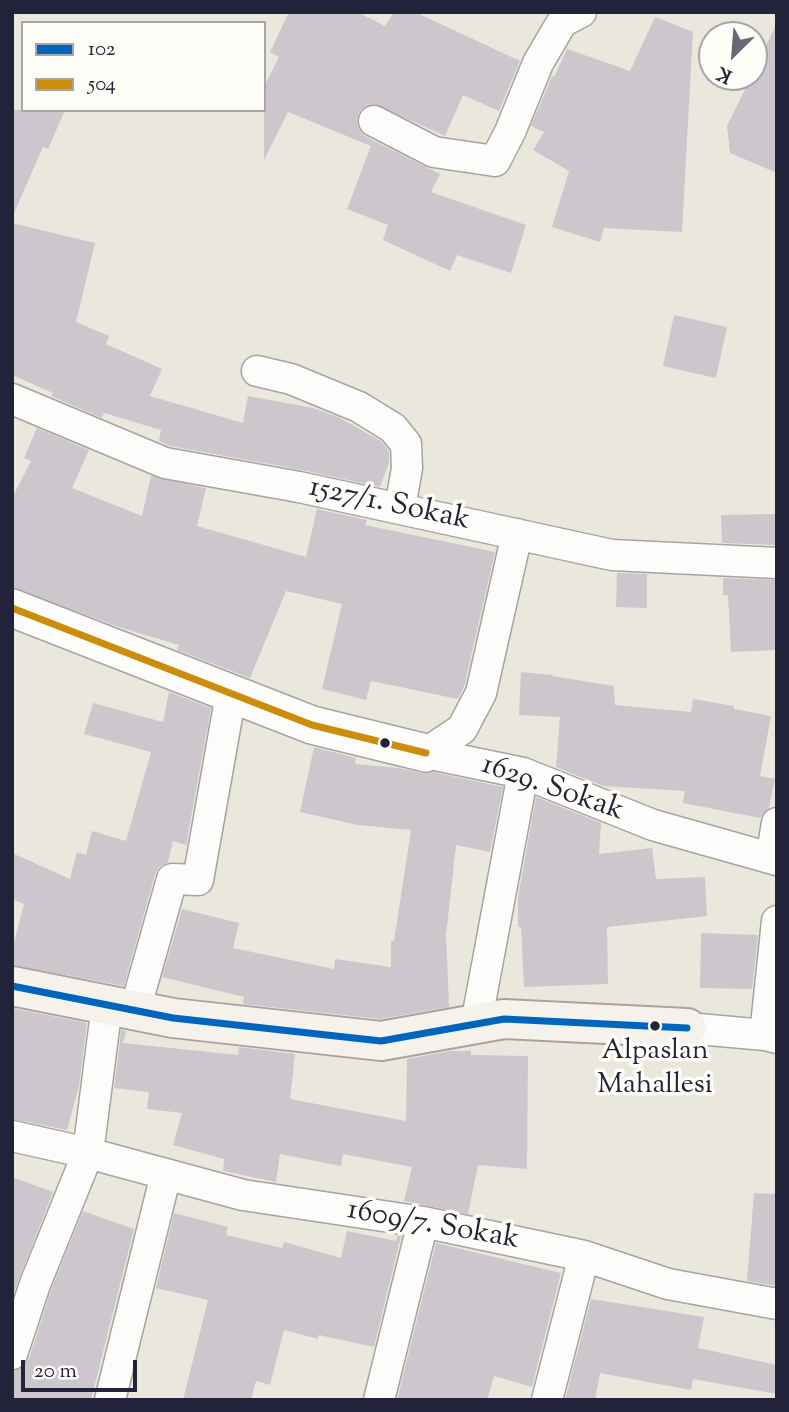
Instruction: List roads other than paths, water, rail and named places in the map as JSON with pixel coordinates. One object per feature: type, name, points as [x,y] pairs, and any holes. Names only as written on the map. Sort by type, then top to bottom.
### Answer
[{"type":"main road","points":[[12,986],[173,1018],[381,1041],[504,1019],[687,1028]]},
{"type":"street","points":[[374,121],[434,152],[495,161],[538,63],[562,22],[581,12]]},
{"type":"street","points":[[257,371],[291,379],[359,407],[393,428],[406,444],[407,468],[400,508]]},
{"type":"street","name":"1527/1. Sokak","points":[[12,399],[165,463],[299,486],[611,555],[777,563]]},
{"type":"street","points":[[426,753],[462,729],[481,693],[517,534]]},
{"type":"street","name":"1629. Sokak","points":[[12,608],[312,725],[523,773],[653,825],[777,860]]},
{"type":"street","points":[[12,1354],[35,1284],[88,1153],[121,1008],[172,879],[198,880],[231,694]]},
{"type":"street","points":[[476,1024],[523,773]]},
{"type":"street","points":[[777,823],[774,841],[777,847]]},
{"type":"street","points":[[687,1028],[771,1037],[777,921]]},
{"type":"street","name":"1609/7. Sokak","points":[[12,1136],[88,1153],[243,1195],[423,1222],[584,1256],[668,1284],[777,1304]]},
{"type":"street","points":[[110,1400],[166,1174]]},
{"type":"street","points":[[379,1400],[423,1222]]},
{"type":"street","points":[[547,1400],[584,1256]]},
{"type":"place","name":"Alpaslan Mahallesi","points":[[655,1026]]}]
